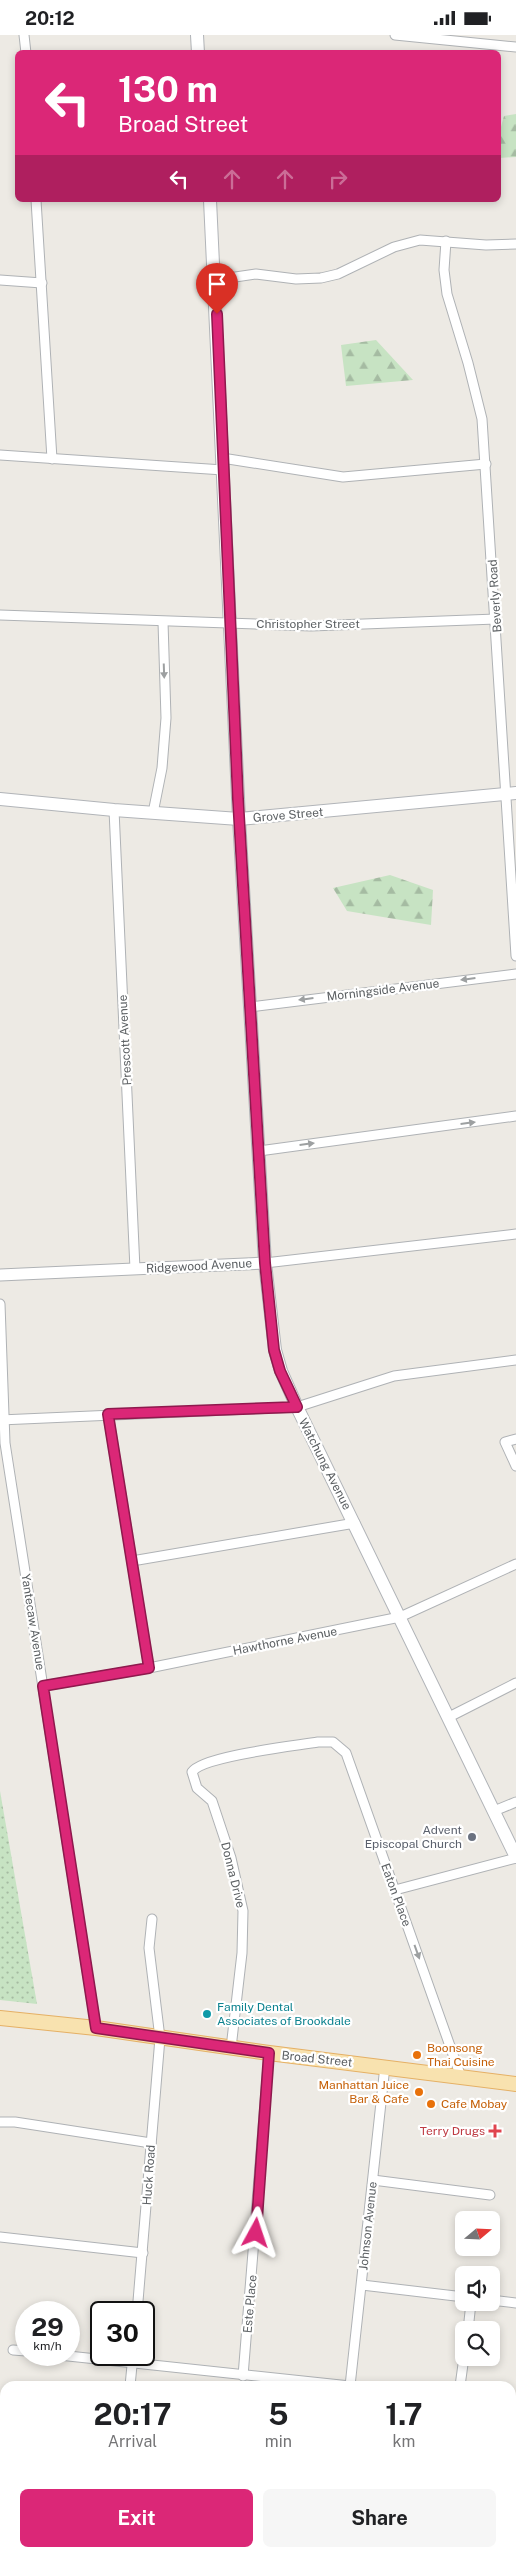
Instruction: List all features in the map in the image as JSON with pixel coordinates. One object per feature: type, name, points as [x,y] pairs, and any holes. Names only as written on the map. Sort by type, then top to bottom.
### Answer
[{"type":"main road","points":[[197,35],[198,50]]},
{"type":"main road","name":"Watchung Avenue","points":[[210,202],[250,1007],[265,1263],[274,1350],[280,1371],[297,1407],[355,1523],[516,1858]]},
{"type":"main road","name":"Grove Street","points":[[0,799],[114,811],[240,819],[511,794]]},
{"type":"main road","name":"Broad Street","points":[[0,2018],[96,2028],[231,2048],[516,2084]]},
{"type":"street","points":[[24,35],[26,50]]},
{"type":"street","points":[[395,35],[516,47]]},
{"type":"street","points":[[36,202],[52,459]]},
{"type":"street","points":[[215,280],[256,274],[296,279],[321,278],[338,274],[394,247],[420,240],[486,245],[516,244]]},
{"type":"street","name":"Beverly Road","points":[[446,241],[444,270],[447,294],[468,363],[482,419],[511,794],[516,956]]},
{"type":"street","points":[[0,280],[42,283]]},
{"type":"street","points":[[0,455],[52,459],[222,464],[343,477],[486,464]]},
{"type":"street","name":"Christopher Street","points":[[0,615],[230,625],[311,626],[496,619]]},
{"type":"street","points":[[153,813],[162,768],[166,718],[163,622]]},
{"type":"street","name":"Prescott Avenue","points":[[114,811],[135,1269]]},
{"type":"street","name":"Morningside Avenue","points":[[250,1007],[516,974]]},
{"type":"street","points":[[259,1151],[516,1116]]},
{"type":"street","name":"Ridgewood Avenue","points":[[0,1275],[265,1263],[516,1233]]},
{"type":"street","name":"Yantecaw Avenue","points":[[0,1304],[1,1420],[96,2028]]},
{"type":"street","points":[[1,1420],[297,1407],[394,1376],[516,1360]]},
{"type":"street","points":[[108,1414],[149,1668]]},
{"type":"street","points":[[516,1439],[506,1442],[516,1466]]},
{"type":"street","points":[[132,1561],[355,1523]]},
{"type":"street","name":"Hawthorne Avenue","points":[[43,1686],[149,1668],[400,1617],[516,1564]]},
{"type":"street","points":[[449,1717],[516,1683]]},
{"type":"street","name":"Eaton Place","points":[[219,1759],[318,1742],[332,1742],[341,1747],[346,1753],[461,2077]]},
{"type":"street","name":"Donna Drive","points":[[219,1759],[202,1763],[195,1767],[192,1772],[197,1788],[212,1801],[231,1859],[243,1911],[242,1953],[231,2048]]},
{"type":"street","points":[[494,1811],[516,1802]]},
{"type":"street","points":[[394,1890],[516,1858]]},
{"type":"street","name":"Huck Road","points":[[138,2301],[160,2038],[149,1948],[152,1919]]},
{"type":"street","name":"Este Place","points":[[244,2376],[269,2053]]},
{"type":"street","name":"Johnson Avenue","points":[[351,2381],[385,2066]]},
{"type":"street","points":[[0,2122],[15,2122],[151,2143]]},
{"type":"street","points":[[373,2179],[490,2195]]},
{"type":"street","points":[[0,2237],[143,2253]]},
{"type":"street","points":[[362,2285],[455,2296]]},
{"type":"street","points":[[500,2301],[516,2303]]},
{"type":"street","points":[[155,2362],[244,2376],[297,2381]]},
{"type":"street","points":[[130,2381],[131,2366]]},
{"type":"street","points":[[461,2381],[463,2366]]},
{"type":"green space","points":[[516,114],[516,157],[501,158],[501,127],[504,116]]},
{"type":"green space","points":[[376,340],[413,380],[346,386],[341,345]]},
{"type":"green space","points":[[390,875],[433,890],[431,925],[347,911],[333,888]]},
{"type":"green space","points":[[0,1791],[37,2004],[0,2000]]},
{"type":"place","name":"Advent Episcopal Church","points":[[472,1837]]},
{"type":"place","name":"Family Dental Associates of Brookdale","points":[[207,2014]]},
{"type":"place","name":"Boonsong Thai Cuisine","points":[[417,2055]]},
{"type":"place","name":"Manhattan Juice Bar & Cafe","points":[[419,2092]]},
{"type":"place","name":"Cafe Mobay","points":[[431,2104]]},
{"type":"place","name":"Terry Drugs","points":[[495,2131]]},
{"type":"route","points":[[217,314],[222,470],[238,799],[265,1263],[274,1350],[280,1371],[297,1407],[108,1414],[149,1668],[43,1686],[96,2028],[269,2053],[256,2233]]}]
